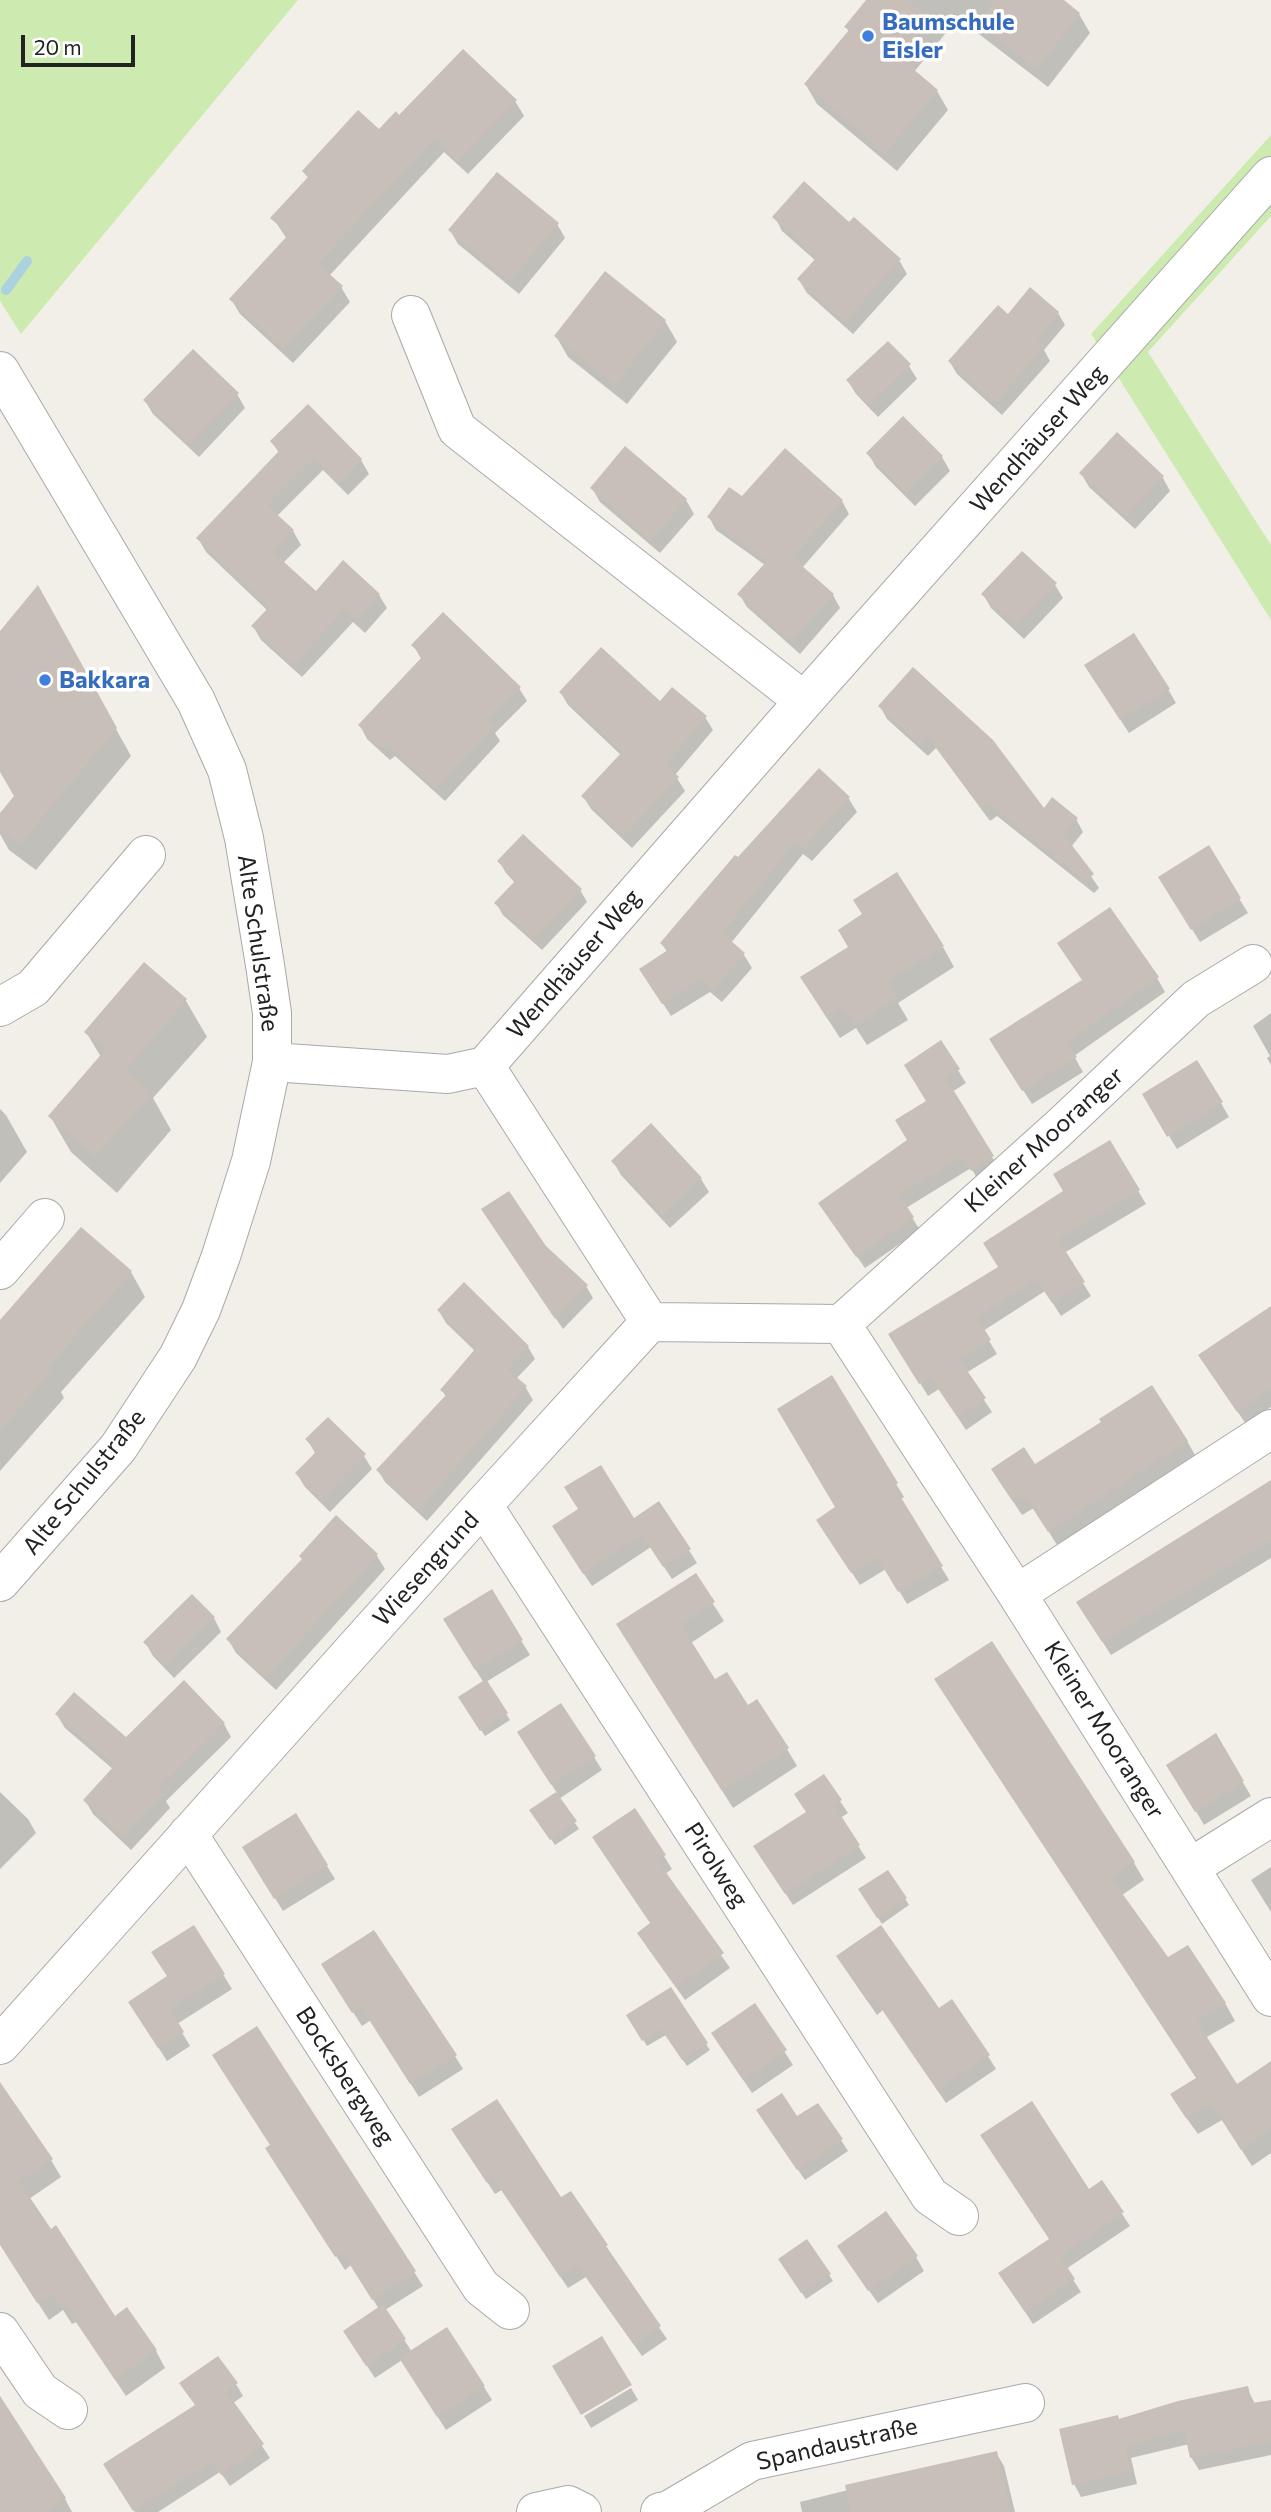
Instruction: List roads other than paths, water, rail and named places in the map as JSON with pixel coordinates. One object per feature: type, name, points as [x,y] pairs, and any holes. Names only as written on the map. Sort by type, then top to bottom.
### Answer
[{"type":"street","name":"Wendhäuser Weg","points":[[485,1066],[804,701],[1271,176]]},
{"type":"street","points":[[411,315],[457,429],[804,701]]},
{"type":"street","name":"Alte Schulstraße","points":[[0,371],[196,701],[227,770],[244,838],[272,1013],[272,1062],[251,1161],[201,1310],[177,1357],[118,1447],[0,1582]]},
{"type":"street","points":[[0,1007],[33,988],[146,855]]},
{"type":"street","name":"Kleiner Mooranger","points":[[1253,964],[1196,999],[1057,1130],[841,1324],[1017,1594],[1271,1997]]},
{"type":"street","points":[[272,1062],[447,1074],[485,1066],[650,1322],[841,1324]]},
{"type":"street","points":[[0,1270],[45,1219]]},
{"type":"street","name":"Wiesengrund","points":[[0,2045],[650,1322]]},
{"type":"street","points":[[1017,1594],[1271,1429]]},
{"type":"street","name":"Pirolweg","points":[[483,1505],[930,2196],[959,2216]]},
{"type":"street","points":[[1191,1867],[1271,1817]]},
{"type":"street","name":"Bocksbergweg","points":[[188,1834],[481,2287],[510,2310]]},
{"type":"street","points":[[0,2332],[40,2392],[68,2410]]},
{"type":"street","name":"Spandaustraße","points":[[660,2512],[669,2510],[752,2461],[1025,2403]]},
{"type":"street","points":[[536,2512],[568,2505],[582,2512]]},
{"type":"waterway","points":[[6,290],[27,261]]},
{"type":"place","name":"Baumschule Eisler","points":[[868,36]]},
{"type":"place","name":"Bakkara","points":[[45,680]]}]
